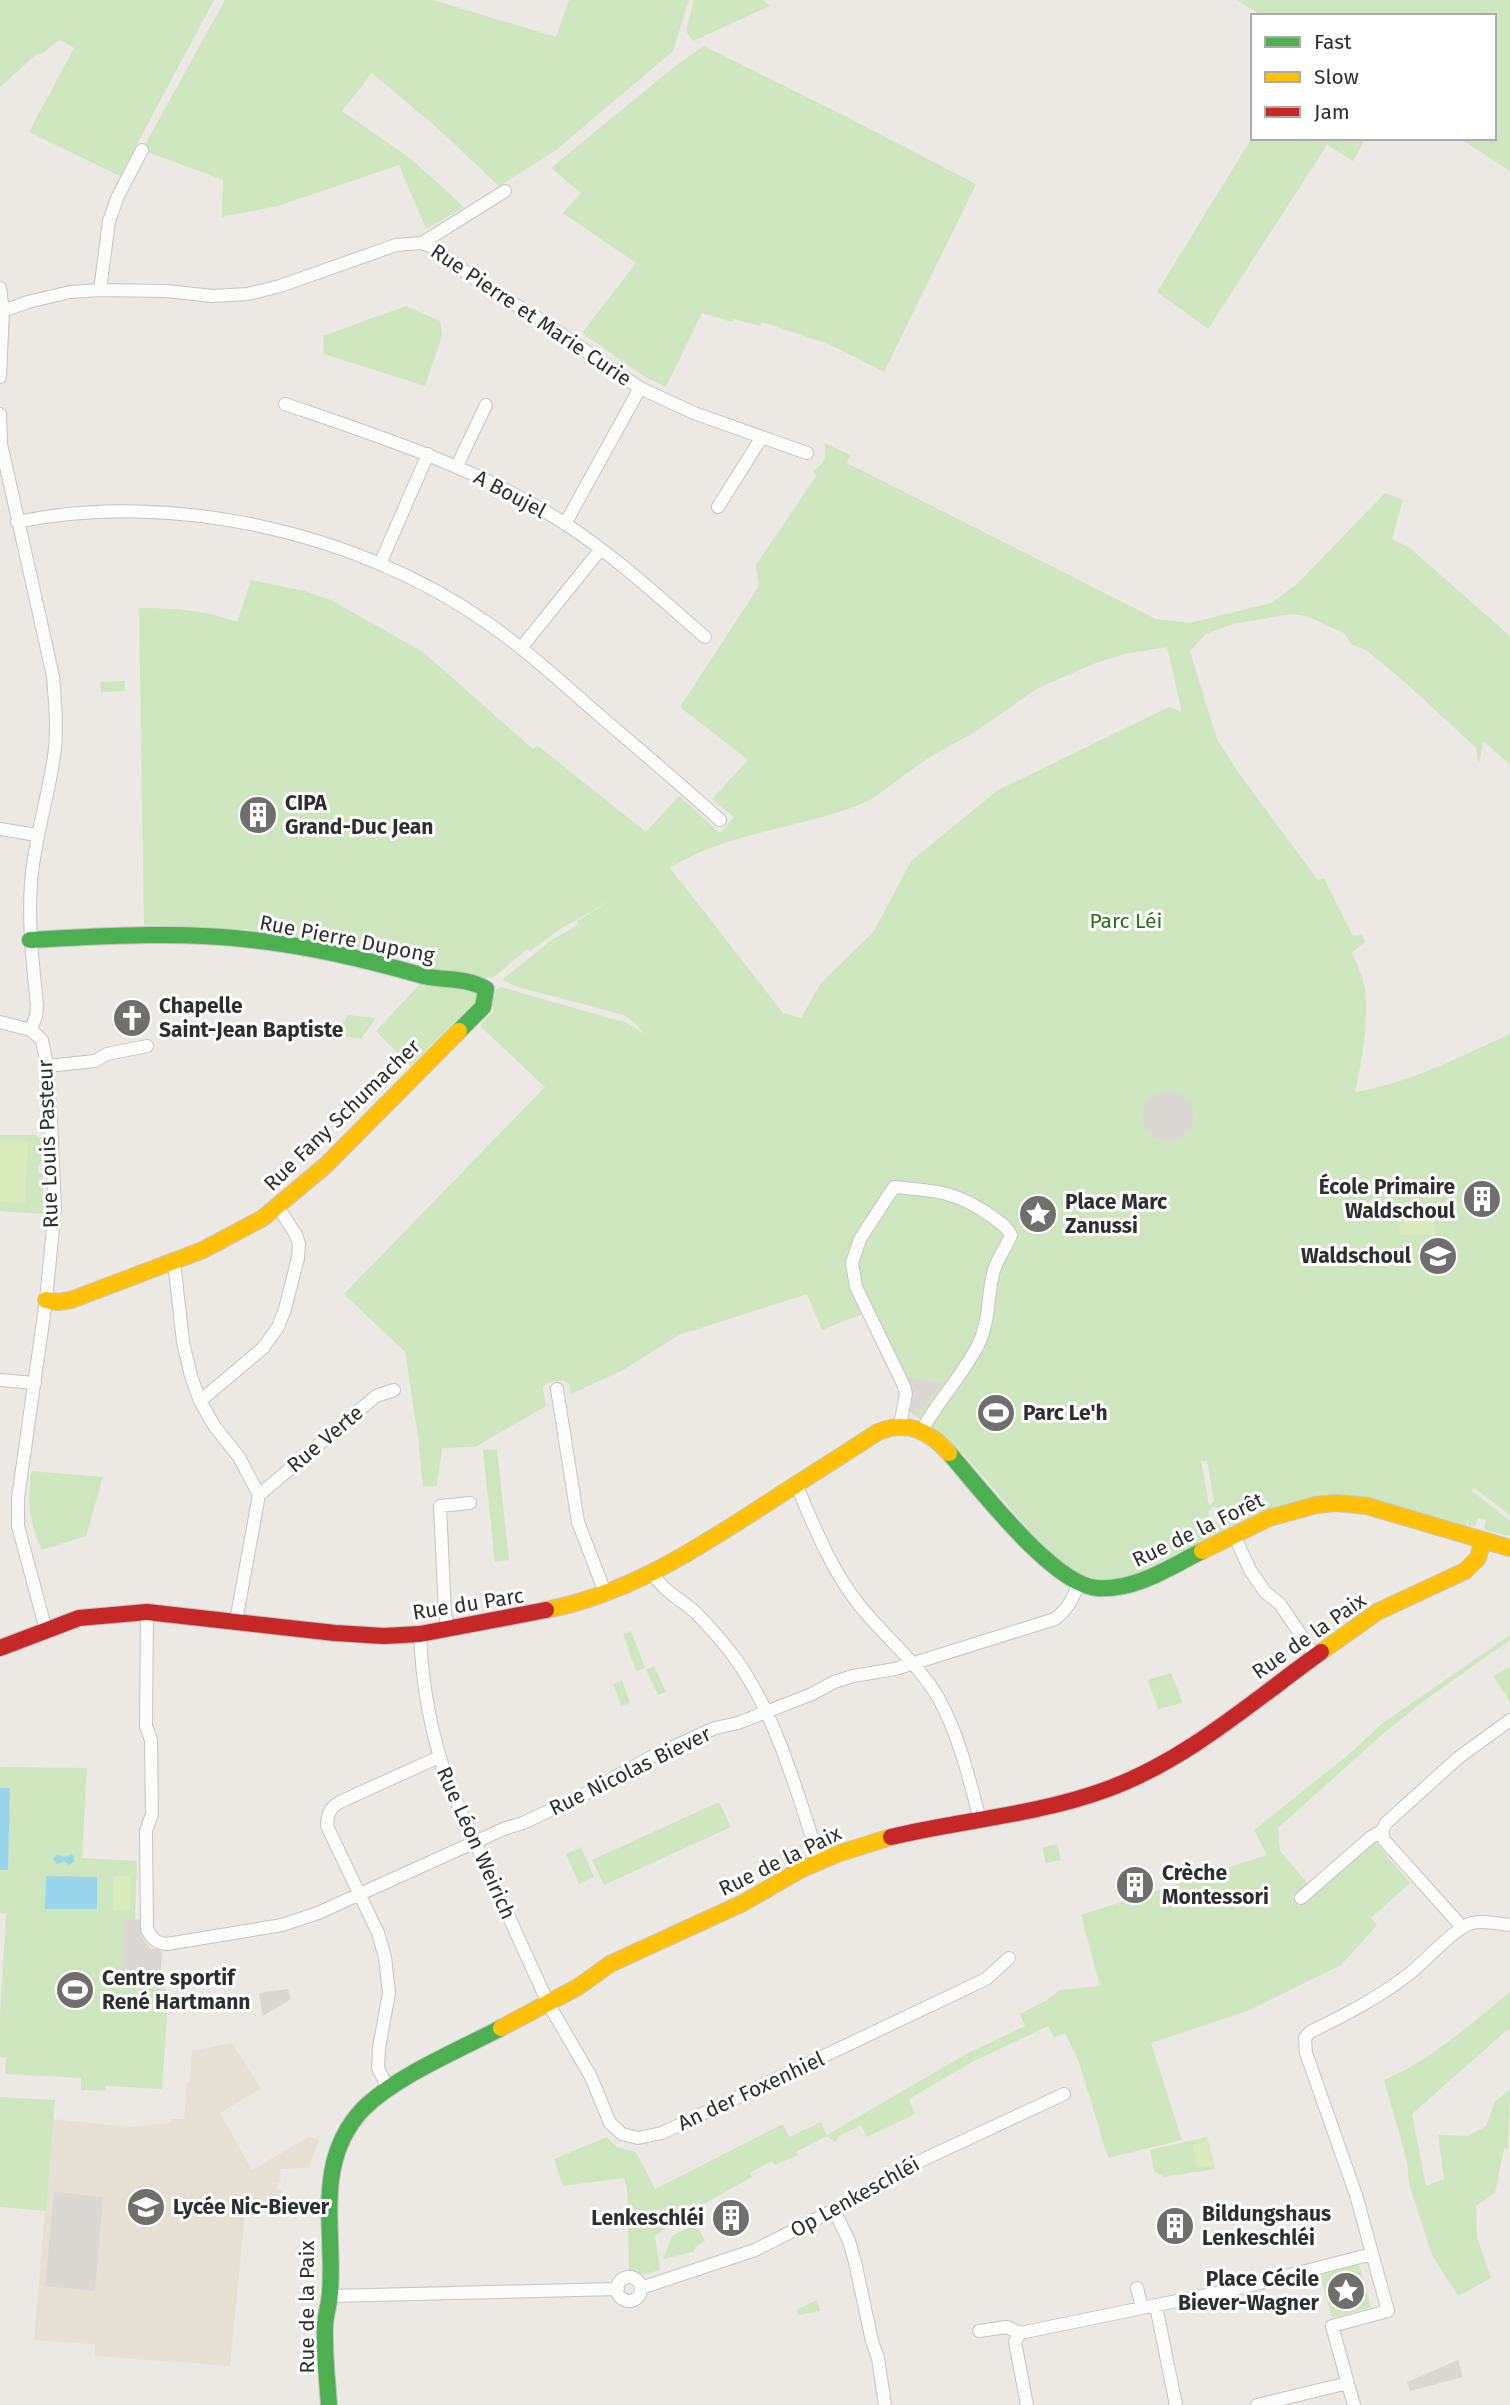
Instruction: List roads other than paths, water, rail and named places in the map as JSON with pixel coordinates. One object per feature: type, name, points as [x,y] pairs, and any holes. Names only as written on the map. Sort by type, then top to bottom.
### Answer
[{"type":"street","points":[[100,290],[109,221],[118,196],[142,150]]},
{"type":"street","points":[[422,243],[505,191]]},
{"type":"street","name":"Rue Pierre et Marie Curie","points":[[1,311],[70,292],[166,291],[212,296],[248,294],[280,286],[396,245],[422,243],[640,388],[694,413],[807,453]]},
{"type":"street","points":[[0,288],[0,377]]},
{"type":"street","points":[[565,524],[640,388]]},
{"type":"street","name":"A Boujel","points":[[285,404],[428,454],[510,492],[565,524],[600,550],[705,637]]},
{"type":"street","points":[[457,466],[486,405]]},
{"type":"street","name":"Rue Louis Pasteur","points":[[0,414],[1,444],[56,704],[54,755],[37,835],[31,883],[30,940],[37,1005],[31,1030],[42,1040],[47,1066],[55,1208],[46,1300],[18,1498],[18,1526],[46,1630]]},
{"type":"street","points":[[718,507],[762,437]]},
{"type":"street","points":[[380,564],[428,454]]},
{"type":"street","points":[[17,522],[57,513],[156,512],[209,518],[269,529],[327,544],[380,564],[484,620],[521,648],[720,820]]},
{"type":"street","points":[[521,648],[600,550]]},
{"type":"street","points":[[0,830],[37,835]]},
{"type":"street","name":"Rue Pierre Dupong","points":[[30,940],[166,936],[250,940],[322,951],[431,978],[480,984],[486,989]]},
{"type":"street","name":"Rue Fany Schumacher","points":[[46,1300],[71,1300],[174,1262],[244,1230],[278,1207],[304,1186],[483,1007],[486,989]]},
{"type":"street","points":[[0,1022],[31,1030]]},
{"type":"street","points":[[47,1066],[95,1061],[107,1054],[147,1046]]},
{"type":"street","points":[[900,1425],[906,1394],[904,1386],[856,1287],[852,1263],[860,1239],[894,1187],[956,1195],[970,1201],[1007,1227],[1011,1235],[998,1257],[992,1276],[990,1306],[980,1340],[971,1358],[933,1410],[922,1430]]},
{"type":"street","points":[[200,1401],[264,1348],[278,1327],[298,1258],[299,1244],[278,1207]]},
{"type":"street","points":[[174,1262],[183,1342],[200,1401],[215,1427],[239,1457],[258,1495],[236,1621]]},
{"type":"street","points":[[0,1380],[35,1384]]},
{"type":"street","points":[[557,1389],[578,1522],[606,1595]]},
{"type":"street","name":"Rue Verte","points":[[258,1495],[376,1396],[394,1390]]},
{"type":"street","name":"Rue du Parc","points":[[0,1648],[88,1616],[147,1612],[384,1636],[448,1630],[554,1610],[606,1595],[653,1574],[878,1432],[900,1425]]},
{"type":"street","name":"Rue de la Forêt","points":[[900,1425],[922,1430],[937,1440],[1038,1553],[1062,1574],[1097,1588],[1133,1584],[1269,1518],[1290,1510],[1316,1505],[1337,1503],[1367,1506],[1509,1548]]},
{"type":"street","points":[[796,1484],[829,1560],[844,1584],[869,1617],[912,1663],[938,1698],[964,1754],[980,1820]]},
{"type":"street","points":[[448,1630],[440,1506],[470,1503]]},
{"type":"street","points":[[1234,1535],[1250,1570],[1265,1592],[1280,1604],[1315,1656]]},
{"type":"street","name":"Rue de la Paix","points":[[329,2405],[326,2314],[330,2296],[327,2195],[331,2168],[344,2133],[373,2099],[388,2088],[578,1987],[585,1979],[820,1862],[891,1837],[1068,1802],[1141,1776],[1168,1761],[1377,1612],[1465,1571],[1478,1558],[1483,1540]]},
{"type":"street","points":[[653,1574],[661,1587],[695,1612],[732,1654],[747,1677],[765,1712],[795,1786],[820,1862]]},
{"type":"street","name":"Rue Nicolas Biever","points":[[147,1612],[146,1726],[150,1740],[152,1814],[146,1831],[147,1929],[158,1943],[167,1944],[282,1925],[318,1913],[589,1792],[651,1757],[704,1733],[738,1723],[812,1694],[834,1682],[895,1669],[1055,1619],[1071,1602],[1079,1583]]},
{"type":"street","name":"Rue Léon Weirich","points":[[420,1634],[439,1757],[474,1843],[548,2003]]},
{"type":"street","points":[[1301,1898],[1371,1837],[1382,1832],[1386,1824],[1458,1758],[1510,1720]]},
{"type":"street","points":[[388,2088],[378,2068],[389,1993],[385,1957],[378,1933],[327,1826],[328,1813],[342,1801],[439,1757]]},
{"type":"street","points":[[1382,1832],[1384,1840],[1462,1927]]},
{"type":"street","points":[[1354,2405],[1332,2326],[1388,2311],[1349,2172],[1306,2053],[1305,2038],[1310,2032],[1364,2006],[1390,1989],[1462,1927],[1482,1922],[1510,1925]]},
{"type":"street","name":"An der Foxenhiel","points":[[548,2003],[591,2077],[610,2123],[622,2134],[649,2137],[986,1979],[1009,1958]]},
{"type":"street","name":"Op Lenkeschléi","points":[[330,2296],[618,2289],[623,2299],[630,2301],[639,2295],[641,2288],[755,2250],[834,2210],[918,2162],[1064,2094]]},
{"type":"street","points":[[834,2210],[849,2241],[855,2262],[878,2358],[885,2405]]},
{"type":"street","points":[[979,2331],[1007,2327],[1020,2333],[1250,2286],[1372,2254]]},
{"type":"street","points":[[1137,2288],[1142,2308]]},
{"type":"street","points":[[1156,2306],[1176,2405]]},
{"type":"street","points":[[1020,2333],[1015,2342],[1027,2405]]},
{"type":"street","points":[[1257,2405],[1348,2383]]},
{"type":"water","points":[[0,1788],[10,1788],[8,1870],[0,1870]]},
{"type":"water","points":[[57,1854],[64,1857],[72,1854],[74,1862],[69,1865],[64,1861],[57,1864],[53,1859]]},
{"type":"water","points":[[46,1876],[97,1877],[97,1909],[45,1909]]},
{"type":"place","name":"CIPA Grand-Duc Jean","points":[[258,815]]},
{"type":"place","name":"Chapelle Saint-Jean Baptiste","points":[[132,1018]]},
{"type":"place","name":"École Primaire Waldschoul","points":[[1482,1199]]},
{"type":"place","name":"Place Marc Zanussi","points":[[1038,1214]]},
{"type":"place","name":"Waldschoul","points":[[1438,1256]]},
{"type":"place","name":"Parc Le'h","points":[[996,1413]]},
{"type":"place","name":"Crèche Montessori","points":[[1135,1885]]},
{"type":"place","name":"Centre sportif René Hartmann","points":[[75,1990]]},
{"type":"place","name":"Lycée Nic-Biever","points":[[146,2207]]},
{"type":"place","name":"Lenkeschléi","points":[[731,2218]]},
{"type":"place","name":"Bildungshaus Lenkeschléi","points":[[1175,2226]]},
{"type":"place","name":"Place Cécile Biever-Wagner","points":[[1346,2291]]},
{"type":"park label","name":"Parc Léi","points":[[1126,921]]}]
